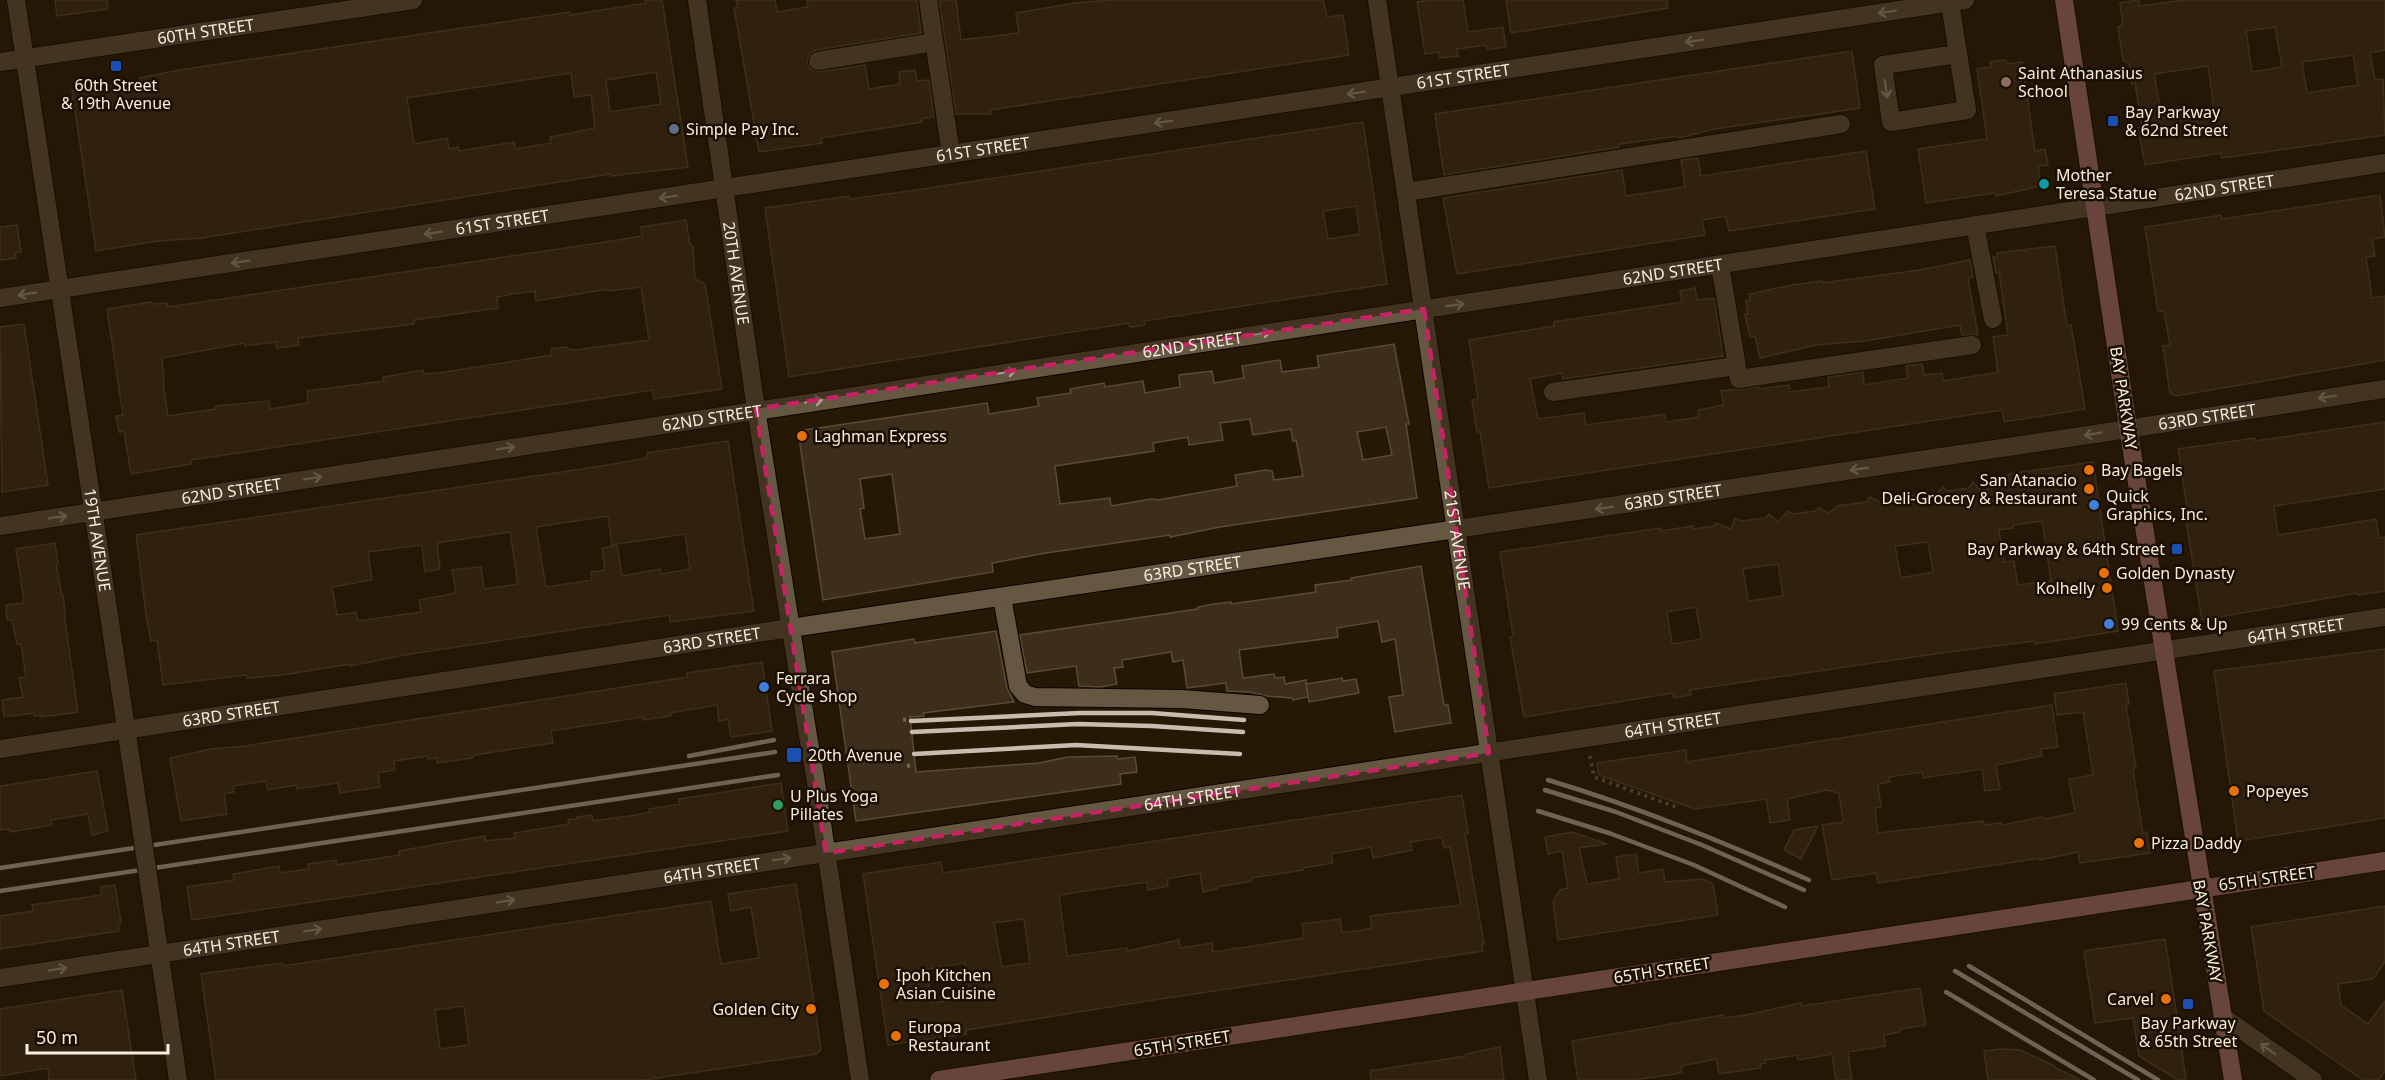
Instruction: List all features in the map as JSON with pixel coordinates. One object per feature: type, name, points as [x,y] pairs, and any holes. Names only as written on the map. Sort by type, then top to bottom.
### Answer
[{"type":"main road","name":"BAY PARKWAY","points":[[2064,0],[2200,888],[2233,1080]]},
{"type":"main road","name":"65TH STREET","points":[[939,1080],[2385,861]]},
{"type":"street","name":"19TH AVENUE","points":[[16,0],[178,1080]]},
{"type":"street","name":"60TH STREET","points":[[0,62],[413,0]]},
{"type":"street","name":"20TH AVENUE","points":[[697,0],[756,409],[815,776],[860,1080]]},
{"type":"street","points":[[928,0],[951,154]]},
{"type":"street","name":"21ST AVENUE","points":[[1377,0],[1538,1080]]},
{"type":"street","name":"61ST STREET","points":[[0,298],[1958,1]]},
{"type":"street","points":[[1958,1],[1958,54],[1968,110],[1891,122],[1883,64],[1958,54]]},
{"type":"street","points":[[818,61],[934,42]]},
{"type":"street","points":[[1406,192],[1841,124]]},
{"type":"street","name":"62ND STREET","points":[[0,526],[756,409],[1720,266],[2385,162]]},
{"type":"street","points":[[1975,225],[1993,319]]},
{"type":"street","points":[[1720,266],[1739,379],[1972,345]]},
{"type":"street","points":[[1553,392],[1736,366]]},
{"type":"street","name":"63RD STREET","points":[[0,749],[791,628],[2095,434],[2385,388]]},
{"type":"street","points":[[1002,597],[1018,686],[1024,694],[1035,697],[1182,699],[1260,705]]},
{"type":"street","name":"64TH STREET","points":[[0,978],[2385,616]]},
{"type":"street","points":[[2223,1017],[2313,1080]]},
{"type":"path","points":[[903,720],[910,719]]},
{"type":"path","points":[[1590,756],[1594,777],[1679,808]]},
{"type":"path","points":[[907,766],[914,765]]},
{"type":"highlighted area","points":[[1424,309],[1489,753],[826,853],[756,409]]},
{"type":"building","points":[[55,0],[107,0],[108,9],[57,16]]},
{"type":"building","points":[[645,0],[662,0],[688,167],[611,176],[610,174],[201,238],[158,241],[96,251],[72,91],[139,81],[139,78],[179,70],[570,12],[570,15],[646,3]],"holes":[[[656,72],[661,104],[610,112],[606,80]],[[571,73],[574,97],[591,95],[595,128],[550,137],[551,143],[515,149],[514,142],[459,151],[458,147],[449,149],[447,138],[414,144],[407,98]]]},
{"type":"building","points":[[736,0],[775,0],[777,12],[808,7],[807,0],[917,0],[921,33],[816,50],[810,53],[807,62],[810,69],[819,72],[865,65],[869,89],[900,84],[899,72],[915,70],[917,81],[929,80],[934,117],[922,119],[922,122],[821,138],[822,143],[759,152],[734,8],[738,8]]},
{"type":"building","points":[[939,0],[956,0],[961,40],[1019,33],[1016,13],[1075,3],[1112,0],[1323,0],[1327,17],[1343,15],[1349,55],[990,110],[991,114],[956,114]]},
{"type":"building","points":[[1463,0],[1468,32],[1503,27],[1506,47],[1487,50],[1486,45],[1457,49],[1458,56],[1440,58],[1439,52],[1425,54],[1417,2]]},
{"type":"building","points":[[1506,0],[1667,0],[1668,8],[1511,33]]},
{"type":"building","points":[[2139,0],[2139,6],[2185,0],[2385,0],[2385,50],[2370,53],[2375,80],[2383,79],[2385,135],[2222,158],[2221,153],[2145,165],[2138,128],[2142,127],[2135,83],[2132,84],[2129,63],[2123,61],[2118,27],[2123,24],[2120,3]],"holes":[[[2275,27],[2282,67],[2252,72],[2246,31]],[[2353,55],[2358,85],[2307,93],[2302,62]],[[2208,66],[2214,110],[2162,118],[2154,74]]]},
{"type":"building","points":[[1852,51],[1860,108],[1715,129],[1678,138],[1678,136],[1619,144],[1619,147],[1444,175],[1435,114]]},
{"type":"building","name":"Saint Athanasius School","points":[[2005,60],[2008,64],[2022,62],[2035,151],[2045,149],[2048,165],[2038,166],[2041,186],[1996,196],[1995,193],[1926,203],[1918,149],[1987,139],[1977,69],[1991,67],[1990,62]]},
{"type":"building","points":[[1363,122],[1387,284],[1144,321],[1145,325],[1130,327],[1129,323],[789,377],[765,208],[849,196],[850,199]],"holes":[[[1356,206],[1360,234],[1328,239],[1323,211]]]},
{"type":"building","points":[[1866,151],[1875,209],[1729,231],[1726,216],[1702,220],[1705,235],[1457,274],[1443,198],[1622,170],[1626,196],[1685,187],[1681,160],[1698,158],[1701,176]]},
{"type":"building","points":[[2380,195],[2385,237],[2372,239],[2375,256],[2366,257],[2372,298],[2385,296],[2385,360],[2176,396],[2170,393],[2163,346],[2170,345],[2164,311],[2158,312],[2145,227],[2221,215],[2222,219]]},
{"type":"building","points":[[686,220],[690,245],[693,246],[695,279],[705,284],[722,389],[654,399],[652,390],[191,460],[191,464],[131,474],[124,431],[119,432],[116,416],[123,415],[107,309],[151,302],[154,304],[167,303],[168,307],[612,241],[642,236],[641,227]],"holes":[[[641,287],[649,340],[575,350],[567,347],[551,349],[552,355],[439,373],[424,374],[423,370],[383,377],[384,381],[307,391],[308,403],[270,409],[269,401],[215,406],[215,409],[168,416],[163,382],[162,358],[244,343],[245,346],[276,342],[277,348],[299,345],[298,338],[414,324],[414,320],[498,308],[497,297],[535,291],[536,301],[608,289],[608,291]]]},
{"type":"building","points":[[17,225],[21,252],[15,253],[16,258],[0,260],[0,227]]},
{"type":"building","points":[[2055,246],[2067,326],[2071,325],[2085,409],[2004,422],[2002,410],[1489,488],[1472,400],[1478,399],[1469,340],[1554,326],[1554,322],[1682,302],[1680,291],[1695,288],[1697,300],[1714,298],[1723,356],[1563,379],[1562,373],[1530,379],[1538,419],[1584,413],[1586,425],[1665,414],[1666,422],[1699,417],[1698,410],[1724,405],[1721,391],[1789,385],[1790,392],[1829,387],[1828,377],[1863,372],[1864,385],[1908,378],[1906,366],[1922,364],[1924,375],[1942,373],[1943,381],[1994,373],[1998,372],[1993,337],[2008,335],[1999,272],[1996,273],[1993,257],[1997,256],[1997,253]]},
{"type":"building","points":[[1970,260],[1973,277],[1968,278],[1978,335],[1962,335],[1960,325],[1865,341],[1816,345],[1760,358],[1755,336],[1750,337],[1745,314],[1748,314],[1746,301],[1750,300],[1749,294],[1792,285],[1920,270]]},
{"type":"building","points":[[24,324],[48,485],[2,492],[0,327]]},
{"type":"building","points":[[1394,344],[1409,424],[1406,424],[1417,498],[1220,527],[1170,537],[1170,535],[1046,553],[992,563],[993,572],[823,600],[798,431],[987,403],[989,414],[1039,406],[1037,398],[1071,393],[1070,389],[1104,383],[1105,387],[1143,381],[1145,393],[1180,387],[1179,375],[1212,371],[1214,383],[1244,378],[1242,366],[1280,360],[1282,372],[1319,367],[1317,356]],"holes":[[[1250,419],[1253,435],[1291,429],[1293,441],[1296,440],[1303,476],[1274,480],[1272,471],[1265,470],[1235,475],[1237,486],[1158,500],[1151,499],[1111,506],[1110,498],[1060,504],[1055,466],[1154,451],[1153,443],[1188,437],[1189,445],[1223,440],[1220,423]],[[1386,427],[1392,455],[1363,460],[1357,432]],[[892,474],[900,534],[865,539],[860,509],[864,508],[860,479]]]},
{"type":"building","points":[[2385,422],[2385,489],[2274,506],[2278,535],[2376,519],[2379,538],[2385,537],[2385,591],[2358,595],[2357,593],[2202,620],[2184,509],[2187,508],[2178,449],[2255,438],[2255,441]]},
{"type":"building","points":[[728,441],[754,611],[670,622],[669,615],[404,655],[350,666],[350,664],[282,675],[247,678],[247,675],[163,685],[157,640],[151,641],[146,615],[136,535],[595,467],[648,458],[647,453]],"holes":[[[608,516],[612,545],[685,534],[690,569],[661,574],[660,569],[622,576],[617,545],[602,548],[605,570],[591,572],[592,580],[546,587],[536,527]],[[510,532],[518,584],[484,589],[481,567],[452,570],[456,593],[419,600],[421,612],[358,621],[356,612],[337,615],[332,587],[372,580],[368,552],[422,545],[425,572],[440,569],[437,543]]]},
{"type":"building","points":[[2093,462],[2118,631],[2035,644],[2034,641],[1934,654],[1690,690],[1691,695],[1674,698],[1673,693],[1524,717],[1510,637],[1513,636],[1500,552],[1660,528],[1661,531],[1693,526],[1693,529],[1714,526],[1716,523],[1731,529],[1735,518],[1741,521],[1765,518],[1769,514],[1778,522],[1788,511],[1793,514],[1815,511],[1819,508],[1829,513],[1837,506],[1866,502],[1870,497],[1884,504],[1890,496],[1895,498],[1918,495],[1922,490],[1932,499],[1943,487],[1947,491],[1969,488],[1973,482],[1984,495],[1991,482],[2009,480],[2008,474]],"holes":[[[2042,521],[2051,581],[2018,585],[2014,561],[2004,562],[1999,530],[2013,528],[2013,525]],[[1928,542],[1933,572],[1901,578],[1895,546]],[[1778,564],[1783,596],[1748,601],[1743,569]],[[1696,607],[1702,639],[1672,644],[1667,612]]]},
{"type":"building","points":[[55,543],[58,564],[56,564],[63,596],[78,712],[41,717],[41,715],[34,716],[34,713],[4,717],[2,700],[23,697],[19,678],[26,677],[21,644],[17,644],[12,620],[7,620],[6,605],[23,603],[24,600],[16,549]]},
{"type":"building","points":[[1421,566],[1444,705],[1448,705],[1451,723],[1395,732],[1389,697],[1403,695],[1395,639],[1382,642],[1378,621],[1337,628],[1338,637],[1239,650],[1243,678],[1274,674],[1275,678],[1284,677],[1285,684],[1306,680],[1308,697],[1293,700],[1250,692],[1227,691],[1226,683],[1187,688],[1183,660],[1173,662],[1171,652],[1122,660],[1123,667],[1114,668],[1117,684],[1100,687],[1079,686],[1076,666],[1027,673],[1020,635],[1198,609],[1198,607],[1214,604],[1231,602],[1231,604],[1316,592],[1315,585]]},
{"type":"building","points":[[996,631],[1007,688],[1014,702],[923,713],[924,716],[910,717],[916,772],[1039,763],[1068,757],[1117,756],[1118,759],[1135,757],[1137,772],[1120,774],[1121,784],[856,821],[832,652],[914,639],[915,643]]},
{"type":"building","points":[[2385,649],[2385,818],[2238,841],[2214,671]]},
{"type":"building","points":[[762,662],[772,731],[731,737],[728,719],[719,721],[717,705],[670,713],[671,716],[644,720],[643,717],[551,731],[553,743],[480,754],[472,756],[473,758],[437,763],[437,758],[428,759],[428,756],[394,761],[395,770],[378,773],[380,787],[340,793],[338,783],[297,789],[296,785],[268,790],[266,781],[233,786],[234,792],[224,794],[227,814],[181,821],[170,758],[211,749],[245,746],[687,677],[687,673]]},
{"type":"building","points":[[1342,678],[1343,681],[1356,679],[1359,693],[1309,702],[1306,684]]},
{"type":"building","points":[[2126,683],[2129,704],[2126,705],[2136,768],[2133,768],[2136,790],[2143,833],[2147,832],[2150,853],[2080,863],[2078,852],[2040,860],[2040,858],[1878,883],[1876,873],[1832,880],[1822,825],[1843,822],[1839,793],[1826,790],[1787,799],[1790,820],[1770,823],[1766,799],[1695,809],[1599,775],[1597,763],[1686,750],[1687,762],[2052,705],[2058,747],[2041,749],[2042,756],[1996,765],[2000,789],[1985,791],[1982,769],[1923,778],[1922,772],[1889,777],[1890,782],[1878,784],[1881,807],[1875,808],[1878,833],[1983,821],[1984,825],[2001,823],[2003,825],[2041,817],[2045,819],[2075,813],[2069,779],[2093,775],[2083,712],[2057,715],[2054,694]]},
{"type":"building","points":[[97,771],[108,831],[92,835],[88,814],[51,820],[52,825],[10,832],[9,829],[0,830],[0,786]]},
{"type":"building","points":[[781,783],[788,831],[192,920],[187,887],[234,880],[233,874],[279,866],[280,873],[309,869],[308,864],[336,860],[336,865],[399,855],[399,851],[485,836],[485,841],[515,838],[514,833],[569,824],[568,820],[577,819],[577,817],[592,815],[593,821],[636,815],[650,812],[649,809],[680,804],[679,799]]},
{"type":"building","points":[[1462,795],[1468,833],[1465,833],[1484,944],[1482,944],[1483,951],[1160,999],[966,1030],[966,1034],[888,1045],[863,874],[941,862],[943,873]],"holes":[[[1442,837],[1444,848],[1450,847],[1461,905],[1370,916],[1372,928],[1357,931],[1342,932],[1340,919],[1302,924],[1304,938],[1213,952],[1212,943],[1180,948],[1179,940],[1127,951],[1127,948],[1067,956],[1059,895],[1147,882],[1148,890],[1168,886],[1167,879],[1200,873],[1203,892],[1252,881],[1252,878],[1333,863],[1331,854],[1371,847],[1373,858],[1412,850],[1410,842]],[[1024,919],[1030,963],[1002,967],[994,923]],[[965,963],[971,998],[931,1003],[927,969]]]},
{"type":"building","points":[[1818,826],[1801,859],[1784,850],[1794,830]]},
{"type":"building","points":[[1572,832],[1607,844],[1579,848],[1587,884],[1619,879],[1616,857],[1636,854],[1639,873],[1663,869],[1665,882],[1703,879],[1713,884],[1718,915],[1558,940],[1553,902],[1560,890],[1568,888],[1562,851],[1548,854],[1545,837]]},
{"type":"building","points":[[796,884],[821,1049],[817,1054],[644,1080],[216,1080],[201,974],[282,963],[283,966],[711,901],[721,964],[759,958],[751,907],[731,911],[728,894]],"holes":[[[464,1006],[469,1045],[440,1049],[435,1010]]]},
{"type":"building","points":[[115,885],[121,923],[118,924],[119,931],[0,949],[0,916],[33,911],[32,905],[102,895],[100,887]]},
{"type":"building","points":[[2385,906],[2385,962],[2373,979],[2338,984],[2341,1005],[2368,1024],[2385,1001],[2385,1071],[2379,1080],[2363,1080],[2264,1011],[2251,927]]},
{"type":"building","points":[[2165,939],[2186,1080],[2178,1080],[2139,1056],[2133,1018],[2095,1023],[2084,951]]},
{"type":"building","points":[[1920,988],[1926,1025],[1901,1029],[1899,1032],[1884,1035],[1885,1046],[1848,1052],[1852,1080],[1836,1080],[1832,1054],[1798,1060],[1797,1055],[1765,1060],[1765,1063],[1760,1064],[1761,1068],[1719,1074],[1716,1059],[1681,1066],[1682,1072],[1675,1074],[1634,1080],[1578,1080],[1572,1041],[1723,1015],[1723,1018],[1746,1015],[1801,1003],[1802,1006]]},
{"type":"building","points":[[122,990],[136,1080],[49,1080],[48,1068],[0,1076],[0,1009]]},
{"type":"building","points":[[1500,1047],[1504,1080],[1371,1080],[1370,1071],[1466,1056],[1466,1054]]},
{"type":"building","points":[[2020,1050],[2080,1080],[1988,1080],[1984,1051]]},
{"type":"railway","points":[[911,721],[1080,713],[1152,713],[1244,720]]},
{"type":"railway","points":[[912,732],[1078,724],[1243,732]]},
{"type":"railway","points":[[689,756],[774,740]]},
{"type":"railway","points":[[914,754],[1076,745],[1240,754]]},
{"type":"railway","points":[[0,868],[775,752]]},
{"type":"railway","points":[[0,891],[778,775]]},
{"type":"railway","points":[[1548,780],[1680,826],[1809,880]]},
{"type":"railway","points":[[1545,790],[1616,812],[1702,845],[1804,890]]},
{"type":"railway","points":[[1538,811],[1609,833],[1694,865],[1785,907]]},
{"type":"railway","points":[[1969,966],[2158,1080]]},
{"type":"railway","points":[[1955,971],[2138,1080]]},
{"type":"railway","points":[[1946,992],[2094,1080]]},
{"type":"place","name":"60th Street & 19th Avenue","points":[[116,66]]},
{"type":"place","name":"Saint Athanasius School","points":[[2006,82]]},
{"type":"place","name":"Bay Parkway & 62nd Street","points":[[2113,121]]},
{"type":"place","name":"Simple Pay Inc.","points":[[674,129]]},
{"type":"place","name":"Mother Teresa Statue","points":[[2044,184]]},
{"type":"place","name":"Laghman Express","points":[[802,436]]},
{"type":"place","name":"Bay Bagels","points":[[2089,470]]},
{"type":"place","name":"San Atanacio Deli-Grocery & Restaurant","points":[[2089,489]]},
{"type":"place","name":"Quick Graphics, Inc.","points":[[2094,505]]},
{"type":"place","name":"Bay Parkway & 64th Street","points":[[2177,549]]},
{"type":"place","name":"Golden Dynasty","points":[[2104,573]]},
{"type":"place","name":"Kolhelly","points":[[2107,588]]},
{"type":"place","name":"99 Cents & Up","points":[[2109,624]]},
{"type":"place","name":"Ferrara Cycle Shop","points":[[764,687]]},
{"type":"place","name":"20th Avenue","points":[[794,755]]},
{"type":"place","name":"Popeyes","points":[[2234,791]]},
{"type":"place","name":"U Plus Yoga Pillates","points":[[778,805]]},
{"type":"place","name":"Pizza Daddy","points":[[2139,843]]},
{"type":"place","name":"Ipoh Kitchen Asian Cuisine","points":[[884,984]]},
{"type":"place","name":"Carvel","points":[[2166,999]]},
{"type":"place","name":"Bay Parkway & 65th Street","points":[[2188,1004]]},
{"type":"place","name":"Golden City","points":[[811,1009]]},
{"type":"place","name":"Europa Restaurant","points":[[896,1036]]}]
